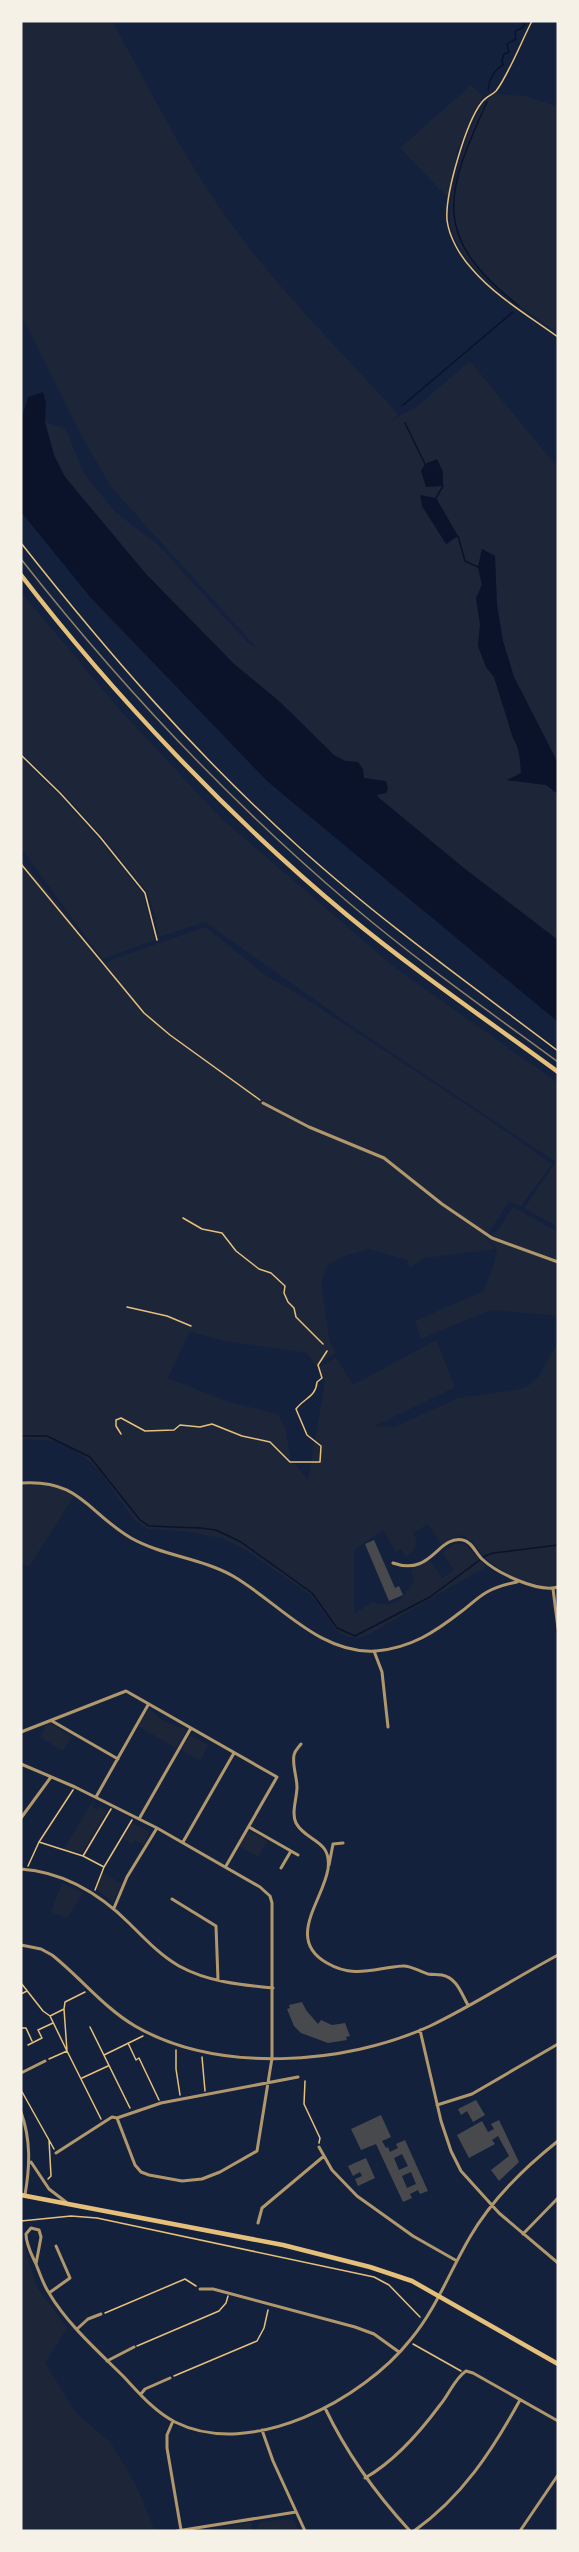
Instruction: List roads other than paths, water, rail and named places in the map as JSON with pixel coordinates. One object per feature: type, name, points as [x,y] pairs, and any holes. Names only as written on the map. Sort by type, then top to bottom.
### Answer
[{"type":"main road","points":[[21,575],[135,710],[280,856],[379,940],[558,1072]]},
{"type":"main road","points":[[23,2195],[284,2245],[392,2274],[412,2281],[558,2364]]},
{"type":"street","points":[[263,1103],[309,1127],[384,1158],[442,1204],[492,1238],[558,1262]]},
{"type":"street","points":[[21,1483],[44,1482],[60,1485],[76,1494],[131,1538],[211,1565],[234,1576],[291,1619],[317,1635],[351,1648],[374,1651],[399,1648],[420,1640],[447,1623],[486,1592],[517,1582],[546,1589],[556,1588],[558,1628]]},
{"type":"street","points":[[393,1563],[409,1568],[419,1565],[444,1546],[458,1540],[469,1543],[484,1561],[511,1575],[517,1582]]},
{"type":"street","points":[[374,1651],[382,1672],[388,1727]]},
{"type":"street","points":[[21,1732],[126,1691],[277,1777],[226,1866]]},
{"type":"street","points":[[96,1797],[149,1705]]},
{"type":"street","points":[[52,1720],[118,1759]]},
{"type":"street","points":[[139,1819],[191,1728]]},
{"type":"street","points":[[301,1744],[293,1758],[297,1785],[294,1819],[300,1828],[324,1847],[328,1867]]},
{"type":"street","points":[[183,1842],[234,1753]]},
{"type":"street","points":[[21,1764],[75,1787],[157,1828],[226,1866],[260,1887],[270,1896],[273,1910],[272,2058],[257,2151],[220,2172],[202,2179],[174,2180],[141,2172],[135,2165],[117,2118]]},
{"type":"street","points":[[21,1818],[51,1777]]},
{"type":"street","points":[[249,1827],[298,1855]]},
{"type":"street","points":[[113,1908],[157,1828]]},
{"type":"street","points":[[343,1843],[333,1844],[322,1893],[306,1928],[309,1942],[320,1958],[337,1968],[351,1972],[374,1971],[404,1965],[431,1975],[443,1975],[458,1986],[468,2005]]},
{"type":"street","points":[[281,1868],[291,1851]]},
{"type":"street","points":[[21,1869],[64,1879],[94,1892],[157,1950],[177,1965],[218,1980],[273,1988]]},
{"type":"street","points":[[172,1899],[216,1926],[218,1980]]},
{"type":"street","points":[[21,1945],[41,1949],[52,1955],[118,2014],[150,2034],[172,2042],[222,2054],[272,2058],[306,2058],[342,2053],[379,2044],[420,2030],[558,1955]]},
{"type":"street","points":[[420,2030],[437,2105],[451,2151],[461,2171],[492,2206],[558,2263]]},
{"type":"street","points":[[437,2105],[472,2094],[558,2044]]},
{"type":"street","points":[[21,2073],[45,2061]]},
{"type":"street","points":[[56,2153],[112,2117],[117,2118],[161,2103],[298,2077]]},
{"type":"street","points":[[21,2112],[28,2135],[30,2160],[23,2195]]},
{"type":"street","points":[[36,2264],[41,2236],[39,2230],[31,2228],[27,2230],[26,2239],[36,2264],[49,2293],[77,2330],[107,2361],[173,2421],[195,2430],[215,2434],[237,2434],[261,2430],[325,2408],[368,2380],[399,2352],[431,2311],[477,2225],[515,2178],[558,2141]]},
{"type":"street","points":[[319,2147],[337,2177],[357,2196],[412,2236],[457,2261]]},
{"type":"street","points":[[258,2223],[262,2208],[324,2156]]},
{"type":"street","points":[[30,2160],[44,2183],[56,2196],[66,2202]]},
{"type":"street","points":[[523,2234],[558,2198]]},
{"type":"street","points":[[49,2293],[70,2278],[56,2246]]},
{"type":"street","points":[[200,2289],[213,2289],[366,2330],[399,2352]]},
{"type":"street","points":[[77,2330],[88,2319],[101,2314]]},
{"type":"street","points":[[107,2361],[134,2347]]},
{"type":"street","points":[[365,2478],[374,2473],[418,2433],[443,2403],[463,2373],[473,2373],[558,2421]]},
{"type":"street","points":[[141,2394],[146,2389],[170,2378]]},
{"type":"street","points":[[325,2408],[340,2438],[365,2478],[412,2531],[442,2509],[472,2477],[493,2448],[520,2400]]},
{"type":"street","points":[[173,2421],[167,2434],[167,2448],[179,2531],[296,2512]]},
{"type":"street","points":[[261,2430],[305,2531]]},
{"type":"street","points":[[520,2531],[558,2475]]},
{"type":"waterway","points":[[488,90],[492,76],[503,65],[504,54],[509,52],[507,44],[516,39],[515,31],[522,28],[525,24],[523,21]]},
{"type":"waterway","points":[[487,102],[461,164],[455,190],[454,213],[459,236],[471,258],[491,281],[519,306]]},
{"type":"waterway","points":[[402,406],[513,312]]},
{"type":"waterway","points":[[405,423],[425,464]]},
{"type":"waterway","points":[[436,498],[443,486]]},
{"type":"waterway","points":[[458,536],[465,561],[478,567]]},
{"type":"waterway","points":[[21,1436],[47,1436],[90,1457],[140,1520],[149,1526],[216,1530],[241,1542],[312,1593],[337,1628],[355,1636],[430,1597],[485,1556],[558,1545]]},
{"type":"railway","points":[[21,559],[136,696],[260,823],[304,864],[400,945],[558,1062]]}]
